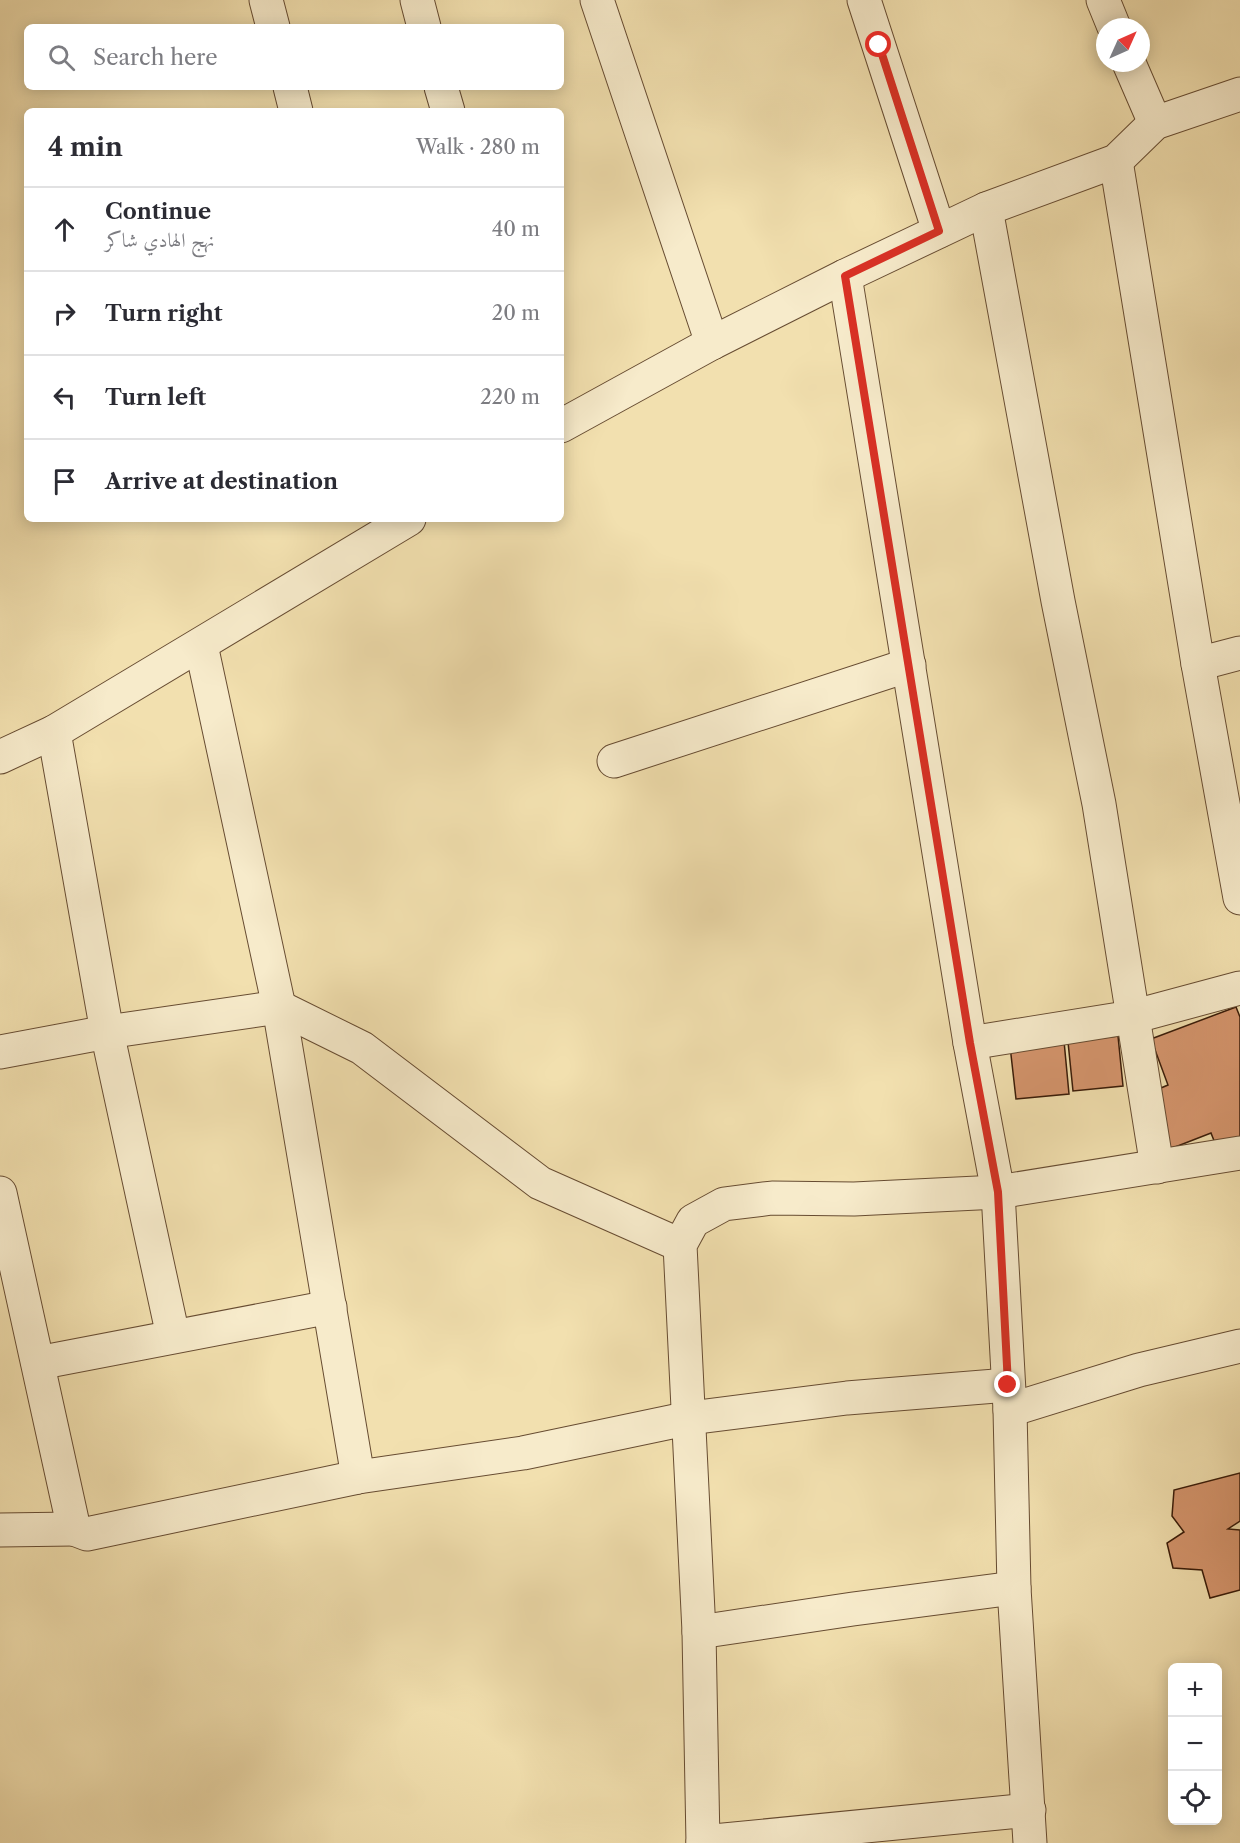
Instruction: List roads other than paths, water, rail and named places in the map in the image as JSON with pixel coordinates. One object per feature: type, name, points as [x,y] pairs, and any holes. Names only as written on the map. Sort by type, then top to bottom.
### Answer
[{"type":"street","points":[[266,0],[272,24]]},
{"type":"street","points":[[417,0],[423,24]]},
{"type":"street","points":[[597,0],[712,343]]},
{"type":"street","points":[[864,0],[939,231]]},
{"type":"street","points":[[1133,72],[1155,123]]},
{"type":"street","points":[[291,90],[295,108]]},
{"type":"street","points":[[442,90],[447,108]]},
{"type":"street","points":[[564,424],[712,343],[939,231],[986,209],[1116,161],[1155,123],[1240,93]]},
{"type":"street","points":[[1116,161],[1198,664],[1240,898]]},
{"type":"street","points":[[986,209],[1055,589],[1099,804],[1157,1167]]},
{"type":"street","points":[[845,276],[970,1043],[998,1192],[1009,1397],[1014,1588],[1030,1843]]},
{"type":"street","points":[[0,757],[54,732],[404,522]]},
{"type":"street","points":[[201,645],[279,1007],[358,1477]]},
{"type":"street","points":[[1198,664],[1240,653]]},
{"type":"street","points":[[614,761],[909,665]]},
{"type":"street","points":[[54,732],[107,1032],[173,1336]]},
{"type":"street","points":[[970,1043],[1132,1017],[1240,988]]},
{"type":"street","points":[[0,1052],[107,1032],[279,1007],[362,1048],[540,1183],[680,1245]]},
{"type":"street","points":[[1029,1810],[703,1843],[699,1632],[680,1245],[693,1221],[724,1204],[772,1198],[854,1199],[998,1192],[1240,1153]]},
{"type":"street","points":[[0,1193],[74,1529]]},
{"type":"street","points":[[38,1363],[330,1307]]},
{"type":"street","points":[[0,1530],[74,1529],[87,1534],[358,1477],[523,1453],[690,1418],[847,1398],[1009,1397],[1240,1346]]},
{"type":"street","points":[[699,1632],[854,1608],[1014,1588]]}]
